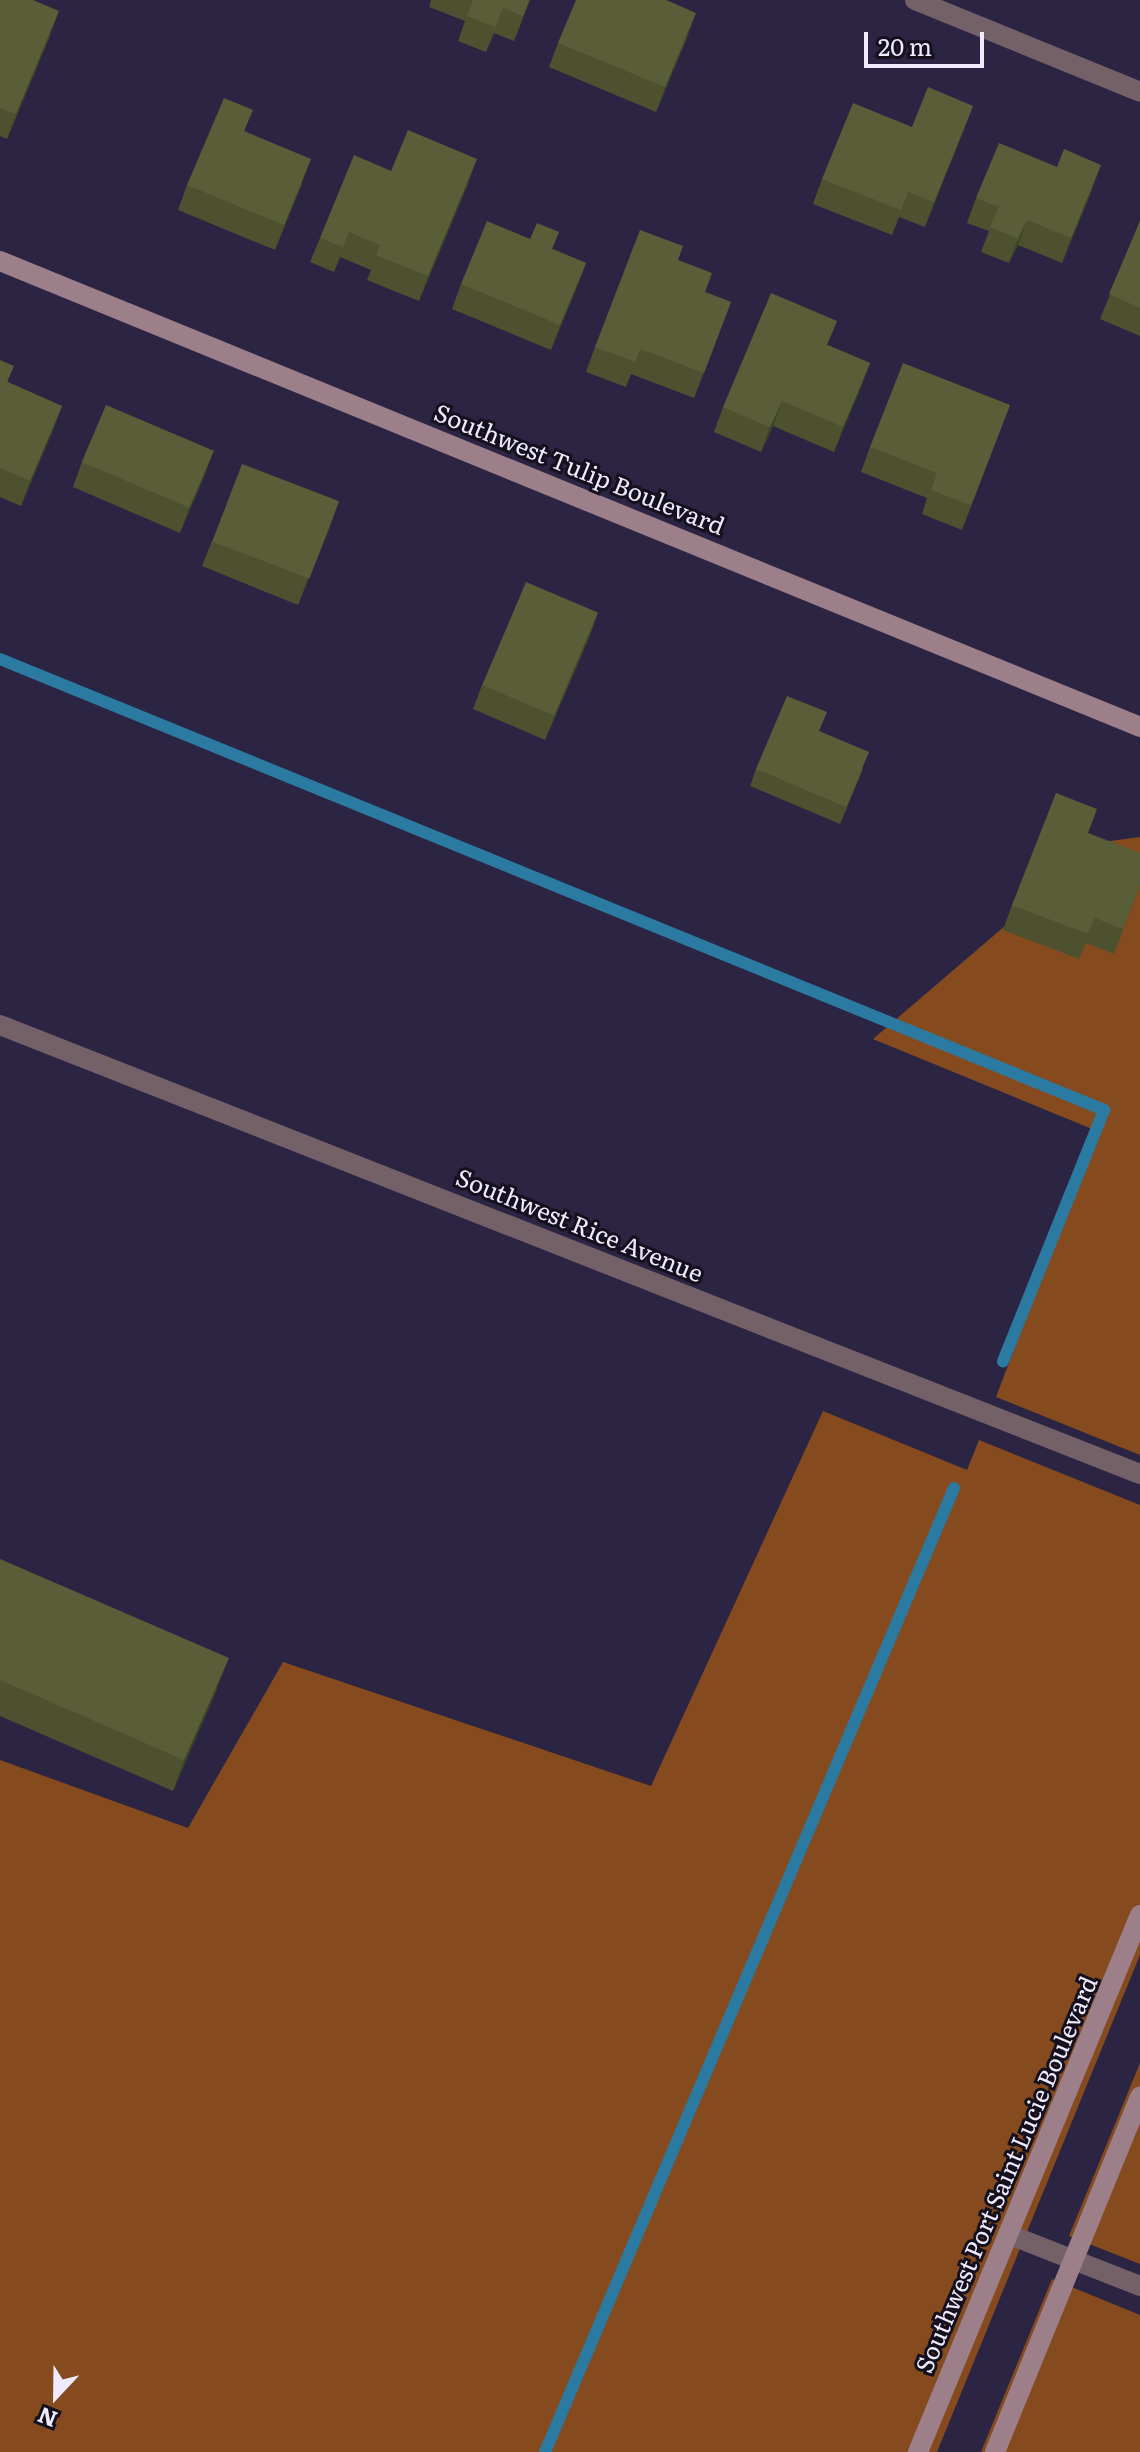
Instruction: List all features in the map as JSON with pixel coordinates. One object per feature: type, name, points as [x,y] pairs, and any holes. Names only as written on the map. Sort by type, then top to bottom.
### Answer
[{"type":"street","points":[[915,0],[1140,92]]},
{"type":"street","name":"Southwest Tulip Boulevard","points":[[0,261],[1140,727]]},
{"type":"street","name":"Southwest Rice Avenue","points":[[0,1025],[1140,1474]]},
{"type":"street","name":"Southwest Port Saint Lucie Boulevard","points":[[918,2452],[1140,1915]]},
{"type":"street","points":[[995,2452],[1140,2096]]},
{"type":"street","points":[[1008,2234],[1140,2286]]},
{"type":"shaded area","points":[[1140,837],[1140,1455],[996,1397],[1097,1131],[873,1039],[1103,842]]},
{"type":"shaded area","points":[[823,1411],[967,1470],[979,1440],[1140,1505],[1140,1955],[937,2452],[0,2452],[0,1760],[188,1828],[283,1662],[651,1786]]},
{"type":"shaded area","points":[[1140,2063],[1140,2264],[1069,2236]]},
{"type":"shaded area","points":[[1052,2279],[1140,2315],[1140,2452],[981,2452]]},
{"type":"building","points":[[0,0],[33,0],[59,11],[16,114],[0,108]]},
{"type":"building","points":[[473,0],[529,0],[523,16],[503,8],[495,27],[467,16]]},
{"type":"building","points":[[576,0],[666,0],[696,13],[665,87],[558,43]]},
{"type":"building","points":[[928,87],[973,106],[934,202],[908,192],[901,210],[822,179],[853,103],[912,127]]},
{"type":"building","points":[[224,98],[253,110],[244,131],[311,159],[284,225],[187,185]]},
{"type":"building","points":[[408,130],[477,159],[428,276],[376,255],[380,245],[349,232],[343,247],[320,238],[354,155],[391,171]]},
{"type":"building","points":[[999,143],[1057,167],[1064,149],[1101,165],[1071,238],[1027,220],[1018,239],[990,227],[999,207],[976,198]]},
{"type":"building","points":[[487,221],[530,239],[537,223],[559,232],[552,249],[586,263],[560,325],[461,284]]},
{"type":"building","points":[[1140,221],[1140,308],[1109,294]]},
{"type":"building","points":[[640,230],[683,246],[678,260],[712,273],[705,292],[731,302],[704,373],[640,349],[635,362],[595,347]]},
{"type":"building","points":[[771,293],[837,321],[827,345],[870,363],[843,427],[782,401],[770,427],[723,407]]},
{"type":"building","points":[[0,360],[14,366],[7,382],[62,406],[30,481],[0,468]]},
{"type":"building","points":[[903,363],[1010,405],[971,505],[931,490],[937,473],[870,447]]},
{"type":"building","points":[[106,405],[214,451],[189,508],[82,462]]},
{"type":"building","points":[[242,464],[339,501],[309,579],[212,541]]},
{"type":"building","points":[[526,582],[598,612],[554,716],[482,685]]},
{"type":"building","points":[[787,696],[827,712],[819,731],[869,752],[846,807],[756,769]]},
{"type":"building","points":[[1056,793],[1097,809],[1088,833],[1140,853],[1140,884],[1123,929],[1095,918],[1088,934],[1012,905]]},
{"type":"building","points":[[0,1559],[229,1658],[184,1760],[0,1680]]},
{"type":"waterway","points":[[0,659],[1104,1110],[1003,1361]]},
{"type":"waterway","points":[[545,2452],[954,1488]]}]
